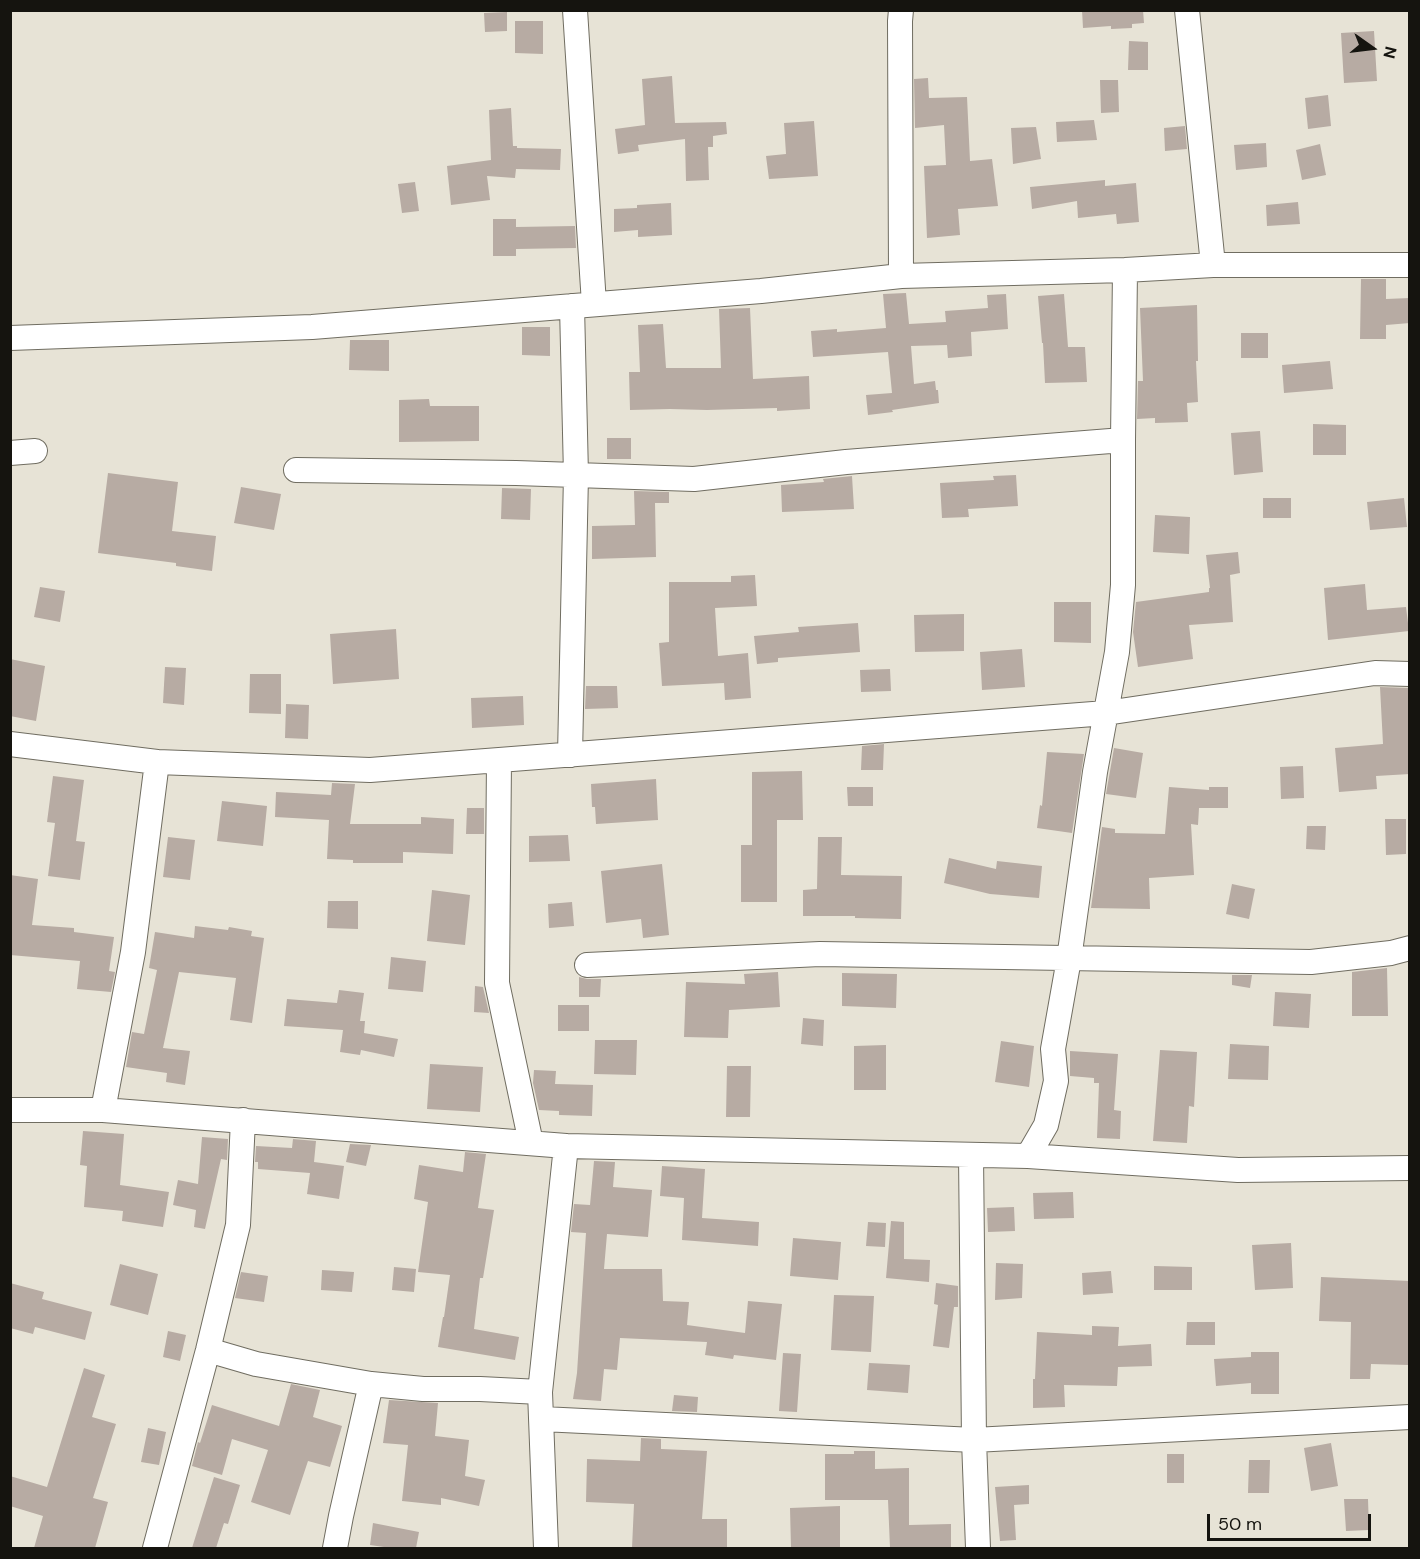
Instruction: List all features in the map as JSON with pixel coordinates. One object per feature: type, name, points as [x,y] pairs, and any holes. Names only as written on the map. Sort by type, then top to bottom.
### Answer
[{"type":"street","points":[[570,755],[576,476],[583,305],[575,10]]},
{"type":"street","points":[[901,10],[901,276]]},
{"type":"street","points":[[1187,10],[1213,265]]},
{"type":"street","points":[[10,338],[312,327],[761,291],[901,276],[1125,270],[1213,265],[1410,265]]},
{"type":"street","points":[[1028,1156],[1046,1125],[1056,1081],[1053,1049],[1069,959],[1095,772],[1117,652],[1123,585],[1125,270]]},
{"type":"street","points":[[296,470],[516,473],[694,479],[846,462],[1123,440]]},
{"type":"street","points":[[10,453],[35,451]]},
{"type":"street","points":[[10,744],[157,762],[370,770],[1107,713],[1376,672],[1410,674]]},
{"type":"street","points":[[499,761],[497,983],[531,1143]]},
{"type":"street","points":[[103,1110],[133,952],[157,762]]},
{"type":"street","points":[[587,965],[820,954],[1311,962],[1391,953],[1410,948]]},
{"type":"street","points":[[10,1110],[103,1110],[566,1146],[1028,1156],[1238,1170],[1410,1168]]},
{"type":"street","points":[[155,1548],[208,1350],[238,1225],[243,1120]]},
{"type":"street","points":[[546,1548],[540,1392],[566,1146]]},
{"type":"street","points":[[971,1155],[974,1440],[978,1548]]},
{"type":"street","points":[[208,1350],[256,1364],[370,1384],[423,1389],[540,1392]]},
{"type":"street","points":[[335,1548],[370,1384]]},
{"type":"street","points":[[542,1419],[974,1440],[1410,1417]]},
{"type":"building","points":[[1082,10],[1143,10],[1144,23],[1132,24],[1132,28],[1111,29],[1111,26],[1083,28]]},
{"type":"building","points":[[507,12],[507,31],[485,32],[484,13]]},
{"type":"building","points":[[515,21],[543,21],[543,54],[515,53]]},
{"type":"building","points":[[1374,31],[1377,81],[1344,83],[1341,33]]},
{"type":"building","points":[[1129,41],[1148,42],[1148,70],[1128,70]]},
{"type":"building","points":[[672,76],[675,123],[726,122],[727,134],[713,136],[713,147],[708,147],[709,180],[686,181],[685,139],[638,145],[639,151],[618,154],[615,129],[645,125],[642,79]]},
{"type":"building","points":[[928,78],[929,98],[967,97],[970,161],[992,159],[998,206],[958,209],[960,235],[927,238],[924,166],[946,165],[944,125],[915,128],[914,79]]},
{"type":"building","points":[[1100,80],[1118,80],[1119,112],[1101,113]]},
{"type":"building","points":[[1328,95],[1331,126],[1308,129],[1305,98]]},
{"type":"building","points":[[511,108],[513,146],[561,149],[560,170],[516,169],[515,178],[487,176],[490,200],[451,205],[447,166],[491,160],[489,110]]},
{"type":"building","points":[[1094,120],[1097,140],[1057,142],[1056,122]]},
{"type":"building","points":[[814,121],[818,176],[769,179],[766,156],[786,154],[784,123]]},
{"type":"building","points":[[1185,126],[1187,149],[1165,151],[1164,128]]},
{"type":"building","points":[[1036,127],[1041,159],[1013,164],[1011,128]]},
{"type":"building","points":[[1266,143],[1267,167],[1236,170],[1234,145]]},
{"type":"building","points":[[1320,144],[1326,175],[1302,180],[1296,150]]},
{"type":"building","points":[[1105,180],[1105,186],[1136,183],[1139,222],[1117,224],[1116,214],[1078,218],[1077,201],[1032,209],[1030,187]]},
{"type":"building","points":[[415,182],[419,211],[402,213],[398,184]]},
{"type":"building","points":[[1298,202],[1300,224],[1267,226],[1266,205]]},
{"type":"building","points":[[671,203],[672,235],[638,237],[638,230],[614,232],[614,209]]},
{"type":"building","points":[[493,219],[516,219],[516,227],[575,226],[576,248],[516,249],[516,256],[493,256]]},
{"type":"building","points":[[1361,279],[1386,279],[1386,299],[1410,298],[1410,323],[1386,325],[1386,339],[1360,339]]},
{"type":"building","points":[[906,293],[909,324],[946,322],[945,311],[988,308],[987,295],[1006,294],[1008,329],[971,332],[972,356],[948,358],[947,345],[911,346],[914,384],[935,381],[939,403],[868,415],[866,395],[892,393],[888,352],[813,357],[811,331],[837,329],[837,332],[886,328],[883,294]]},
{"type":"building","points":[[1064,294],[1068,347],[1085,347],[1087,382],[1045,383],[1038,296]]},
{"type":"building","points":[[1197,305],[1198,402],[1187,403],[1188,422],[1155,423],[1155,418],[1137,419],[1138,381],[1143,381],[1140,308]]},
{"type":"building","points":[[750,308],[753,379],[809,376],[810,409],[777,411],[777,408],[630,410],[629,372],[640,372],[638,325],[663,324],[666,368],[721,368],[719,309]]},
{"type":"building","points":[[522,327],[550,327],[550,356],[522,355]]},
{"type":"building","points":[[1241,333],[1268,333],[1268,358],[1241,358]]},
{"type":"building","points":[[350,340],[389,340],[389,371],[349,370]]},
{"type":"building","points":[[1330,361],[1333,389],[1284,393],[1282,365]]},
{"type":"building","points":[[429,399],[430,406],[479,406],[479,441],[399,442],[399,400]]},
{"type":"building","points":[[1313,424],[1346,425],[1346,455],[1313,455]]},
{"type":"building","points":[[1260,431],[1263,472],[1234,475],[1231,433]]},
{"type":"building","points":[[607,438],[631,438],[631,459],[607,459]]},
{"type":"building","points":[[108,473],[178,482],[172,531],[216,536],[212,571],[176,566],[176,563],[98,553]]},
{"type":"building","points":[[1016,475],[1018,506],[968,509],[969,517],[942,518],[940,483],[994,480],[993,476]]},
{"type":"building","points":[[852,476],[854,509],[782,512],[781,485],[824,482],[823,479]]},
{"type":"building","points":[[241,487],[281,494],[274,530],[234,523]]},
{"type":"building","points":[[502,488],[531,489],[530,520],[501,519]]},
{"type":"building","points":[[634,491],[669,492],[669,503],[655,503],[656,557],[592,559],[592,526],[635,525]]},
{"type":"building","points":[[1263,498],[1291,498],[1291,518],[1263,518]]},
{"type":"building","points":[[1404,498],[1407,527],[1370,530],[1367,502]]},
{"type":"building","points":[[1155,515],[1190,517],[1189,554],[1153,552]]},
{"type":"building","points":[[1238,552],[1240,573],[1230,575],[1233,622],[1189,625],[1193,659],[1138,667],[1133,632],[1136,602],[1209,592],[1206,555]]},
{"type":"building","points":[[755,575],[757,606],[715,608],[718,656],[748,653],[751,698],[725,700],[724,683],[662,686],[659,643],[669,642],[669,582],[731,582],[731,576]]},
{"type":"building","points":[[1365,584],[1367,610],[1406,607],[1409,631],[1328,640],[1324,588]]},
{"type":"building","points":[[40,587],[65,591],[60,622],[34,617]]},
{"type":"building","points":[[1054,602],[1091,602],[1091,643],[1054,642]]},
{"type":"building","points":[[964,614],[964,651],[915,652],[914,615]]},
{"type":"building","points":[[858,623],[860,652],[778,658],[778,662],[757,664],[754,636],[799,632],[798,627]]},
{"type":"building","points":[[396,629],[399,679],[333,684],[330,634]]},
{"type":"building","points":[[1022,649],[1025,687],[982,690],[980,652]]},
{"type":"building","points":[[10,659],[45,666],[36,721],[10,716]]},
{"type":"building","points":[[165,667],[186,668],[184,705],[163,703]]},
{"type":"building","points":[[890,669],[891,691],[861,692],[860,670]]},
{"type":"building","points":[[250,674],[281,674],[281,714],[249,713]]},
{"type":"building","points":[[586,686],[617,686],[618,708],[585,709]]},
{"type":"building","points":[[1380,687],[1410,688],[1410,774],[1376,776],[1377,789],[1339,792],[1335,748],[1383,744]]},
{"type":"building","points":[[523,696],[524,725],[472,728],[471,698]]},
{"type":"building","points":[[286,704],[309,705],[308,739],[285,738]]},
{"type":"building","points":[[884,744],[883,770],[861,770],[862,746]]},
{"type":"building","points":[[1114,748],[1143,753],[1136,798],[1106,794]]},
{"type":"building","points":[[1047,752],[1084,754],[1072,833],[1037,828],[1040,805],[1042,806]]},
{"type":"building","points":[[1303,766],[1304,798],[1281,799],[1280,767]]},
{"type":"building","points":[[802,771],[803,820],[777,820],[777,902],[741,902],[741,845],[752,845],[752,772]]},
{"type":"building","points":[[53,776],[84,780],[76,841],[85,842],[80,880],[48,876],[55,823],[47,822]]},
{"type":"building","points":[[656,779],[658,820],[596,824],[595,807],[592,807],[591,784]]},
{"type":"building","points":[[332,783],[355,784],[350,824],[421,824],[421,817],[454,819],[453,854],[403,852],[403,863],[353,863],[353,860],[327,859],[329,820],[275,817],[276,792],[331,795]]},
{"type":"building","points":[[847,787],[873,787],[873,806],[848,806]]},
{"type":"building","points":[[1169,787],[1209,790],[1209,787],[1228,787],[1228,808],[1199,808],[1198,825],[1191,824],[1194,875],[1149,878],[1150,909],[1091,908],[1102,827],[1115,829],[1115,833],[1165,834]]},
{"type":"building","points":[[222,801],[267,806],[263,846],[217,841]]},
{"type":"building","points":[[467,808],[484,808],[484,834],[466,834]]},
{"type":"building","points":[[1385,819],[1406,819],[1406,854],[1386,855]]},
{"type":"building","points":[[1307,826],[1326,826],[1325,850],[1306,849]]},
{"type":"building","points":[[568,835],[570,861],[529,862],[529,836]]},
{"type":"building","points":[[168,837],[195,840],[190,880],[163,877]]},
{"type":"building","points":[[818,837],[842,837],[841,875],[902,876],[901,919],[803,916],[803,890],[817,889]]},
{"type":"building","points":[[949,858],[996,869],[997,861],[1042,866],[1039,898],[990,894],[944,883]]},
{"type":"building","points":[[662,864],[669,935],[643,938],[641,919],[606,923],[601,871]]},
{"type":"building","points":[[10,875],[38,879],[32,925],[74,928],[74,932],[114,937],[109,971],[115,972],[111,992],[77,989],[80,961],[10,955]]},
{"type":"building","points":[[1232,884],[1255,889],[1249,919],[1226,914]]},
{"type":"building","points":[[432,890],[470,895],[465,945],[427,941]]},
{"type":"building","points":[[328,901],[358,901],[358,929],[327,928]]},
{"type":"building","points":[[572,902],[574,926],[549,928],[548,904]]},
{"type":"building","points":[[195,926],[228,930],[229,927],[252,931],[251,936],[264,938],[252,1023],[230,1020],[236,978],[179,972],[163,1048],[190,1051],[185,1085],[166,1082],[167,1073],[126,1067],[132,1032],[144,1034],[157,970],[149,968],[155,932],[194,938]]},
{"type":"building","points":[[391,957],[426,961],[423,992],[388,989]]},
{"type":"building","points":[[1387,968],[1388,1016],[1352,1016],[1352,972]]},
{"type":"building","points":[[778,972],[780,1007],[729,1010],[728,1038],[684,1037],[686,982],[745,984],[744,974]]},
{"type":"building","points":[[842,973],[897,974],[896,1008],[842,1006]]},
{"type":"building","points":[[1232,975],[1252,975],[1250,988],[1232,985]]},
{"type":"building","points":[[579,977],[601,979],[600,997],[579,997]]},
{"type":"building","points":[[475,986],[483,987],[489,1013],[474,1012]]},
{"type":"building","points":[[339,990],[364,993],[360,1021],[365,1021],[364,1033],[398,1039],[394,1057],[361,1050],[360,1055],[340,1052],[343,1030],[284,1026],[287,999],[337,1003]]},
{"type":"building","points":[[1275,992],[1311,994],[1309,1028],[1273,1026]]},
{"type":"building","points":[[558,1005],[589,1005],[589,1031],[558,1031]]},
{"type":"building","points":[[803,1018],[824,1020],[823,1046],[801,1044]]},
{"type":"building","points":[[595,1040],[637,1040],[636,1075],[594,1074]]},
{"type":"building","points":[[1001,1041],[1034,1046],[1029,1087],[995,1082]]},
{"type":"building","points":[[1230,1044],[1269,1046],[1268,1080],[1228,1079]]},
{"type":"building","points":[[886,1045],[886,1090],[854,1090],[854,1046]]},
{"type":"building","points":[[1160,1050],[1197,1052],[1194,1107],[1189,1106],[1187,1143],[1153,1141]]},
{"type":"building","points":[[1070,1051],[1118,1054],[1114,1110],[1121,1111],[1120,1139],[1097,1138],[1099,1083],[1094,1083],[1094,1078],[1070,1076]]},
{"type":"building","points":[[430,1064],[483,1067],[480,1112],[427,1109]]},
{"type":"building","points":[[727,1066],[751,1066],[750,1117],[726,1117]]},
{"type":"building","points":[[534,1070],[556,1071],[555,1084],[593,1085],[592,1116],[559,1115],[559,1111],[539,1110],[533,1083]]},
{"type":"building","points":[[83,1131],[124,1134],[120,1185],[169,1192],[163,1227],[122,1221],[123,1211],[84,1207],[87,1166],[80,1165]]},
{"type":"building","points":[[202,1137],[228,1139],[227,1160],[221,1159],[205,1229],[194,1227],[196,1210],[173,1205],[178,1180],[198,1184]]},
{"type":"building","points":[[293,1139],[316,1141],[314,1162],[344,1166],[339,1199],[307,1194],[310,1173],[258,1169],[258,1162],[255,1162],[256,1146],[292,1148]]},
{"type":"building","points":[[350,1144],[371,1145],[366,1166],[346,1162]]},
{"type":"building","points":[[465,1152],[486,1154],[478,1208],[494,1210],[483,1278],[480,1278],[474,1329],[519,1337],[515,1360],[438,1347],[450,1275],[418,1272],[428,1202],[414,1199],[419,1165],[463,1172]]},
{"type":"building","points":[[594,1161],[615,1162],[613,1187],[652,1190],[648,1237],[607,1234],[604,1269],[662,1269],[663,1301],[689,1302],[687,1325],[745,1333],[748,1301],[782,1304],[776,1360],[734,1355],[733,1359],[705,1355],[707,1342],[620,1338],[617,1370],[604,1369],[601,1401],[573,1399],[577,1373],[586,1233],[571,1232],[574,1204],[590,1205]]},
{"type":"building","points":[[662,1166],[705,1169],[702,1218],[759,1222],[758,1246],[682,1240],[684,1198],[660,1196]]},
{"type":"building","points":[[1073,1192],[1074,1218],[1034,1219],[1033,1193]]},
{"type":"building","points":[[1014,1207],[1015,1231],[988,1232],[987,1208]]},
{"type":"building","points":[[891,1221],[904,1222],[904,1259],[930,1260],[929,1282],[886,1278]]},
{"type":"building","points":[[868,1222],[886,1223],[885,1247],[866,1246]]},
{"type":"building","points":[[793,1238],[841,1242],[838,1280],[790,1276]]},
{"type":"building","points":[[1291,1243],[1293,1288],[1255,1290],[1252,1245]]},
{"type":"building","points":[[996,1263],[1023,1264],[1022,1298],[995,1300]]},
{"type":"building","points":[[120,1264],[158,1274],[148,1315],[110,1305]]},
{"type":"building","points":[[1154,1266],[1192,1267],[1192,1290],[1154,1290]]},
{"type":"building","points":[[394,1267],[416,1269],[414,1292],[392,1290]]},
{"type":"building","points":[[322,1270],[354,1272],[352,1292],[321,1290]]},
{"type":"building","points":[[1111,1271],[1113,1293],[1083,1295],[1082,1273]]},
{"type":"building","points":[[241,1272],[268,1276],[264,1302],[235,1298]]},
{"type":"building","points":[[1321,1277],[1410,1281],[1409,1365],[1371,1364],[1370,1379],[1350,1379],[1351,1322],[1319,1321]]},
{"type":"building","points":[[10,1283],[44,1292],[42,1299],[92,1312],[85,1340],[35,1327],[33,1334],[10,1328]]},
{"type":"building","points":[[936,1283],[958,1286],[958,1307],[954,1307],[949,1348],[933,1346],[938,1305],[934,1304]]},
{"type":"building","points":[[834,1295],[874,1296],[871,1352],[831,1350]]},
{"type":"building","points":[[1187,1322],[1215,1322],[1215,1345],[1186,1345]]},
{"type":"building","points":[[1092,1326],[1119,1327],[1118,1346],[1151,1344],[1152,1366],[1118,1367],[1117,1386],[1064,1385],[1065,1407],[1033,1408],[1037,1332],[1092,1335]]},
{"type":"building","points":[[168,1331],[186,1335],[180,1361],[163,1357]]},
{"type":"building","points":[[1251,1352],[1279,1352],[1279,1394],[1251,1394],[1251,1383],[1216,1386],[1214,1359],[1251,1357]]},
{"type":"building","points":[[783,1353],[801,1354],[797,1412],[779,1411]]},
{"type":"building","points":[[869,1363],[910,1365],[908,1393],[867,1390]]},
{"type":"building","points":[[84,1368],[105,1375],[92,1417],[116,1424],[93,1498],[108,1502],[95,1548],[34,1548],[43,1516],[10,1506],[10,1476],[47,1487]]},
{"type":"building","points":[[291,1384],[320,1390],[313,1417],[342,1426],[330,1467],[308,1461],[290,1515],[251,1502],[268,1450],[232,1439],[222,1475],[192,1466],[212,1405],[279,1426]]},
{"type":"building","points":[[674,1395],[698,1397],[697,1412],[672,1411]]},
{"type":"building","points":[[389,1400],[438,1403],[435,1436],[469,1440],[465,1476],[485,1480],[479,1506],[441,1498],[441,1505],[402,1501],[408,1445],[383,1443]]},
{"type":"building","points":[[148,1428],[166,1432],[159,1465],[141,1462]]},
{"type":"building","points":[[641,1438],[661,1439],[661,1449],[707,1451],[702,1519],[727,1519],[727,1548],[632,1548],[634,1504],[586,1502],[587,1459],[640,1461]]},
{"type":"building","points":[[1331,1443],[1338,1486],[1311,1491],[1304,1448]]},
{"type":"building","points":[[854,1451],[875,1451],[875,1469],[909,1468],[909,1525],[951,1524],[951,1548],[890,1548],[888,1500],[825,1500],[825,1454],[854,1454]]},
{"type":"building","points":[[1167,1454],[1184,1454],[1184,1483],[1167,1483]]},
{"type":"building","points":[[1249,1460],[1270,1460],[1269,1493],[1248,1493]]},
{"type":"building","points":[[214,1477],[240,1485],[228,1524],[224,1523],[216,1548],[192,1548]]},
{"type":"building","points":[[1029,1485],[1029,1504],[1014,1505],[1016,1540],[1000,1541],[995,1487]]},
{"type":"building","points":[[1344,1499],[1368,1499],[1369,1530],[1346,1531]]},
{"type":"building","points":[[840,1506],[840,1548],[791,1548],[790,1508]]},
{"type":"building","points":[[373,1523],[419,1532],[416,1548],[370,1545]]}]
